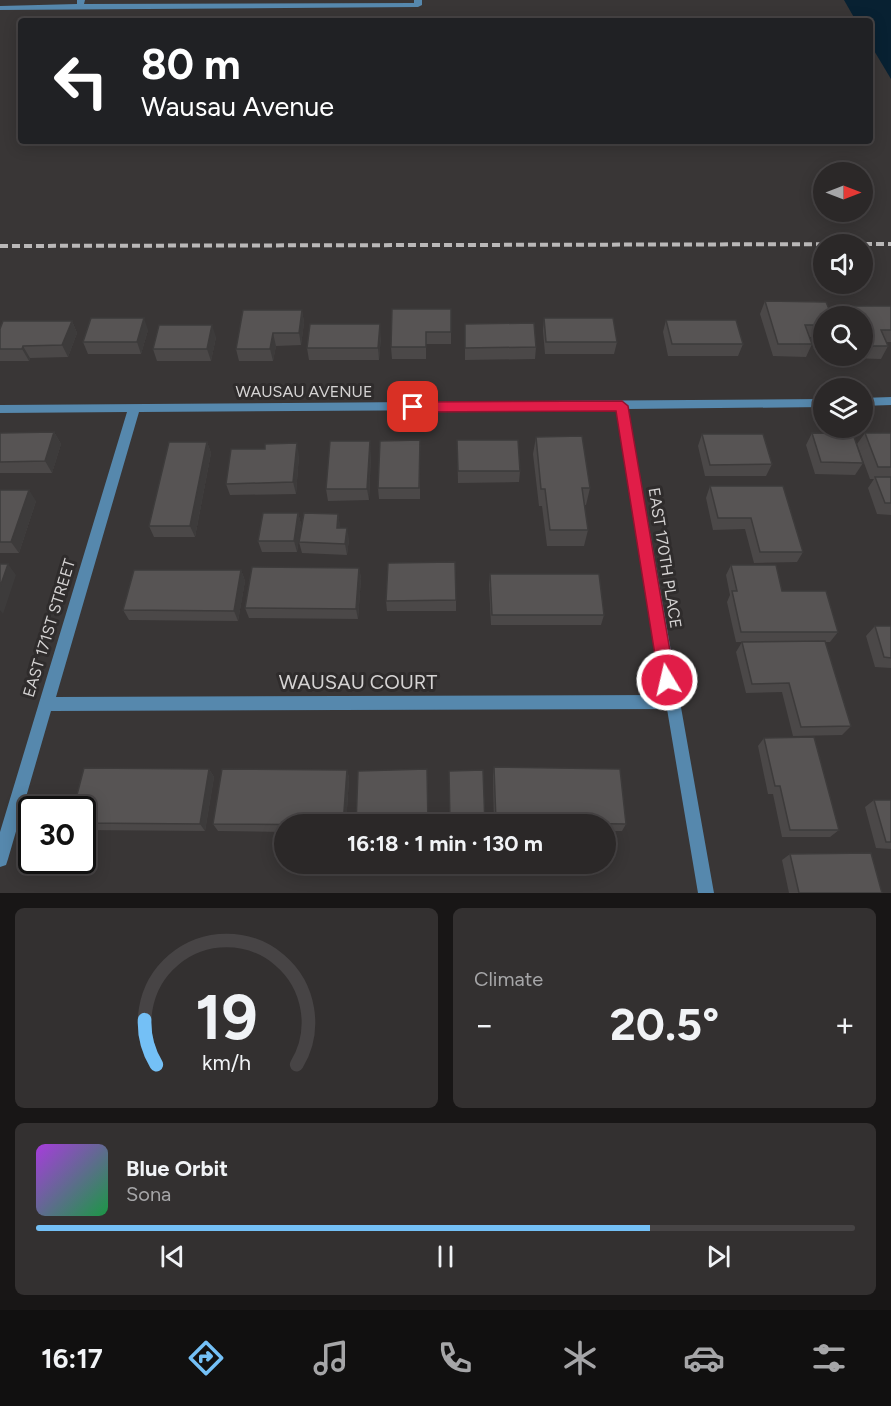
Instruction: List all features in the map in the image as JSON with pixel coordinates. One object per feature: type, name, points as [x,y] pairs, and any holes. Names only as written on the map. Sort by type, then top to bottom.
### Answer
[{"type":"street","points":[[0,8],[80,3],[418,5],[418,0]]},
{"type":"street","points":[[873,402],[891,401]]},
{"type":"street","name":"WAUSAU AVENUE","points":[[0,409],[813,403]]},
{"type":"street","name":"EAST 170TH PLACE","points":[[622,406],[671,702],[706,893]]},
{"type":"street","name":"EAST 171ST STREET","points":[[0,859],[134,408]]},
{"type":"street","name":"WAUSAU COURT","points":[[45,704],[671,702]]},
{"type":"water","points":[[844,0],[891,0],[891,79],[873,49],[873,18],[854,18]]},
{"type":"building","points":[[765,301],[826,302],[828,306],[813,306],[813,325],[805,325],[812,344],[778,344]]},
{"type":"building","points":[[873,306],[891,306],[891,330],[881,330],[888,346],[873,346]]},
{"type":"building","points":[[392,309],[451,309],[451,332],[426,332],[426,347],[391,347]]},
{"type":"building","points":[[243,310],[302,310],[299,333],[273,333],[270,349],[236,349]]},
{"type":"building","points":[[91,318],[144,318],[137,342],[83,342]]},
{"type":"building","points":[[544,318],[613,318],[617,342],[546,342]]},
{"type":"building","points":[[666,320],[736,320],[743,344],[672,344]]},
{"type":"building","points":[[3,321],[72,321],[62,345],[0,349],[0,329]]},
{"type":"building","points":[[534,323],[536,347],[465,348],[465,324]]},
{"type":"building","points":[[310,324],[380,324],[378,348],[307,348]]},
{"type":"building","points":[[159,325],[212,325],[207,349],[153,349]]},
{"type":"building","points":[[54,432],[45,461],[0,462],[0,433]]},
{"type":"building","points":[[873,433],[891,433],[891,467],[878,467],[867,438],[873,438]]},
{"type":"building","points":[[702,434],[763,434],[772,464],[710,465]]},
{"type":"building","points":[[582,436],[590,488],[582,488],[588,530],[550,530],[545,489],[541,489],[536,437]]},
{"type":"building","points":[[814,438],[854,438],[863,463],[821,462]]},
{"type":"building","points":[[420,440],[419,488],[378,488],[380,441]]},
{"type":"building","points":[[457,440],[518,440],[520,471],[458,471]]},
{"type":"building","points":[[330,441],[370,441],[367,489],[326,489]]},
{"type":"building","points":[[169,442],[207,442],[190,526],[149,526]]},
{"type":"building","points":[[297,443],[293,482],[226,484],[231,449],[265,449],[265,444]]},
{"type":"building","points":[[875,477],[891,477],[891,503],[885,503]]},
{"type":"building","points":[[710,486],[783,486],[803,552],[760,552],[751,518],[718,518]]},
{"type":"building","points":[[0,490],[29,490],[11,542],[0,542]]},
{"type":"building","points":[[263,513],[298,513],[294,541],[258,541]]},
{"type":"building","points":[[304,513],[338,514],[337,528],[347,528],[345,544],[299,542]]},
{"type":"building","points":[[455,562],[456,600],[386,601],[388,563]]},
{"type":"building","points":[[0,564],[8,564],[0,587]]},
{"type":"building","points":[[731,565],[776,565],[782,591],[826,591],[838,632],[741,632],[732,591],[737,591]]},
{"type":"building","points":[[252,567],[359,568],[356,609],[245,608]]},
{"type":"building","points":[[134,570],[241,570],[234,611],[123,610]]},
{"type":"building","points":[[490,574],[599,574],[604,615],[492,615]]},
{"type":"building","points":[[875,626],[891,626],[891,658],[884,657]]},
{"type":"building","points":[[825,641],[851,726],[801,727],[789,683],[752,684],[742,642]]},
{"type":"building","points":[[814,737],[839,830],[790,830],[780,786],[775,786],[764,738]]},
{"type":"building","points":[[494,767],[620,769],[626,824],[616,824],[616,814],[496,814]]},
{"type":"building","points":[[84,768],[209,769],[200,824],[96,823],[96,796],[77,796]]},
{"type":"building","points":[[222,769],[347,770],[344,814],[274,814],[274,824],[213,824]]},
{"type":"building","points":[[427,769],[428,814],[356,814],[358,771]]},
{"type":"building","points":[[483,770],[485,814],[450,814],[449,771]]},
{"type":"building","points":[[874,800],[891,800],[891,842],[886,842]]},
{"type":"building","points":[[871,853],[882,893],[799,893],[790,854]]},
{"type":"railway","points":[[0,246],[891,244]]},
{"type":"route","points":[[413,407],[622,406],[667,680]]}]
